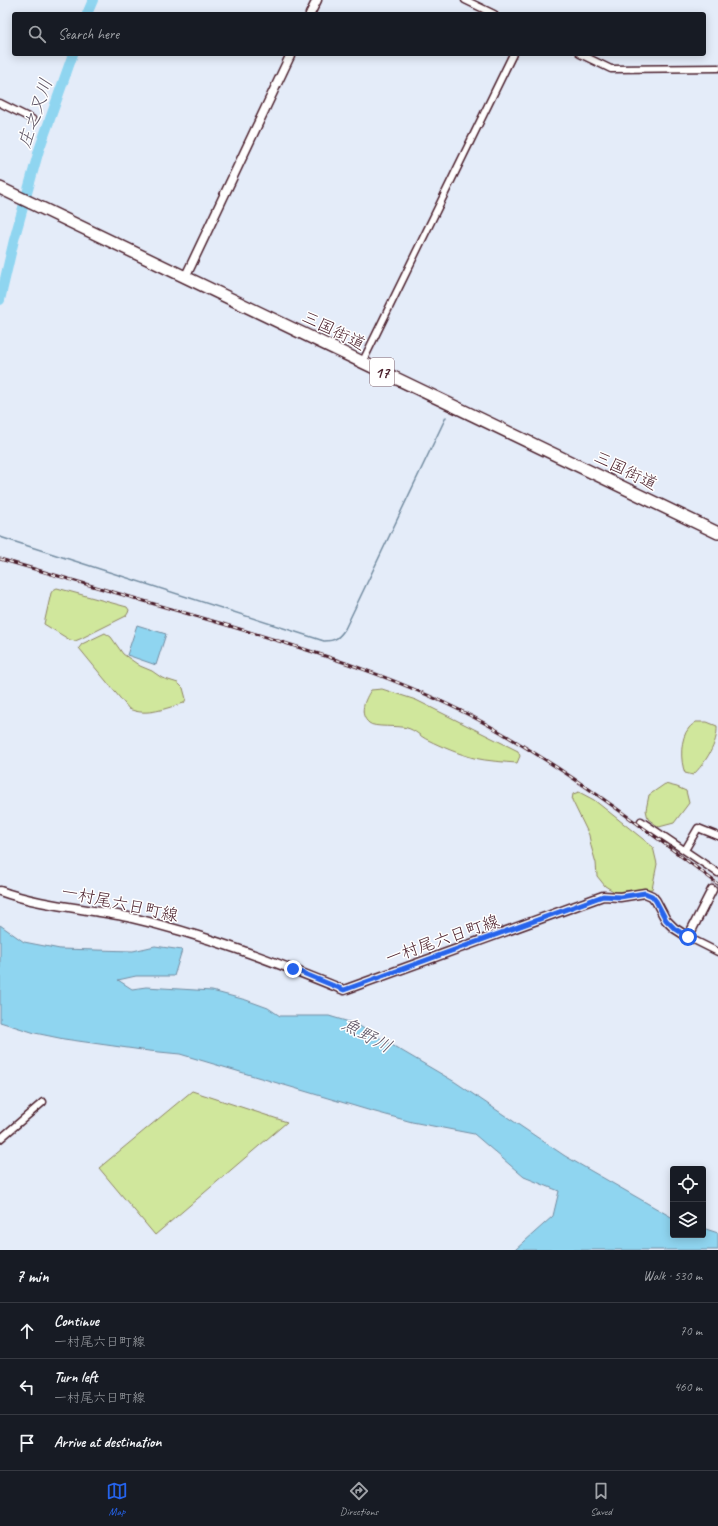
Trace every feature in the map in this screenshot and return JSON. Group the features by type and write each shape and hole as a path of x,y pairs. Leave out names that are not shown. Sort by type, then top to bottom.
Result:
{"highway":[{"name":"三国街道","path":"3,190 718,533"}],"main road":[{"path":"311,12 317,0"},
{"path":"185,278 290,56"},
{"path":"688,937 712,890"},
{"name":"一村尾六日町線","path":"0,891 10,895 61,906 127,917 206,938 254,954 344,990 603,896 620,897 645,893 652,896 666,920 674,928 688,937"}],"street":[{"path":"465,0 490,12"},
{"path":"362,363 511,56"},
{"path":"584,56 611,69 718,68"},
{"path":"0,103 32,120"},
{"path":"641,820 718,873"},
{"path":"685,850 698,828 718,836"},
{"path":"688,937 718,952"},
{"path":"0,1139 44,1102"}],"green space":[{"path":"57,588 127,607 129,610 126,616 80,639 75,641 70,640 44,624 51,593"},
{"path":"105,633 111,637 123,654 140,666 152,671 162,678 178,683 183,688 186,699 184,703 150,712 129,709 79,648 82,644"},
{"path":"382,689 416,700 518,751 520,756 517,763 474,758 425,739 413,730 407,728 372,725 364,715 363,711 365,702 371,690"},
{"path":"696,722 707,722 717,726 717,733 710,753 693,775 685,773 683,768 682,743 686,732"},
{"path":"665,784 686,791 689,803 674,823 659,827 648,819 646,810 649,795"},
{"path":"579,792 594,800 653,847 657,864 652,889 615,892 605,886 597,876 596,863 589,835 572,800 573,794"},
{"path":"192,1091 287,1122 155,1235 99,1168"}],"water":[{"path":"137,625 166,634 156,665 127,655"},
{"name":"魚野川","path":"0,925 24,942 60,949 133,951 155,946 182,950 174,976 136,976 118,980 132,989 146,987 212,991 246,1000 268,1008 280,1016 329,1016 356,1024 455,1082 565,1156 670,1216 670,1238 706,1238 706,1229 718,1233 718,1250 515,1250 553,1216 559,1191 524,1177 474,1134 412,1122 180,1054 64,1039 35,1033 0,1022"}],"waterway":[{"name":"庄之又川","path":"88,12 93,0"},
{"name":"庄之又川","path":"0,300 14,240 39,150 72,56"},
{"path":"0,537 324,641 334,640 339,637 345,629 446,417"}],"tunnel":[{"path":"712,890 718,879"}],"railway":[{"path":"0,559 291,645 358,667 424,694 488,725 548,761 634,821 718,884"}],"route":[{"path":"293,969 344,990 603,896 620,897 645,893 652,896 666,920 674,928 688,937"}]}
